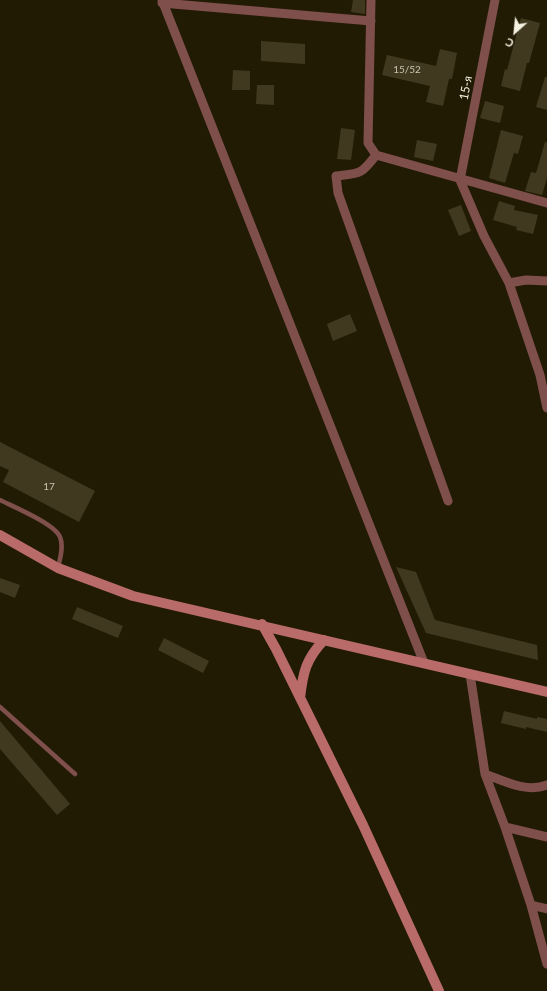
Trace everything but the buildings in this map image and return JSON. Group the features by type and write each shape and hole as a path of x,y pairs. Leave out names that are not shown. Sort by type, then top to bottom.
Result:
{"main road":[{"path":"0,535 58,568 133,596 262,624 547,692"},
{"path":"262,624 276,649 363,825 439,991"},
{"path":"300,698 302,680 310,656 324,640"}],"street":[{"path":"371,0 368,143 376,155 460,180 547,203"},
{"name":"15-я","path":"460,180 495,0"},
{"path":"371,21 162,2 424,663"},
{"path":"376,155 365,169 356,174 336,176 338,193 448,501"},
{"path":"460,180 484,236 509,283 544,375 547,408"},
{"path":"509,283 526,280 547,281"},
{"path":"470,674 485,774 532,905 547,964"},
{"path":"485,774 518,786 539,788 547,785"},
{"path":"505,827 547,837"},
{"path":"532,905 547,909"}],"lane":[{"path":"0,500 47,524 56,531 61,538 62,550 58,568"},
{"path":"0,707 75,774"}]}
